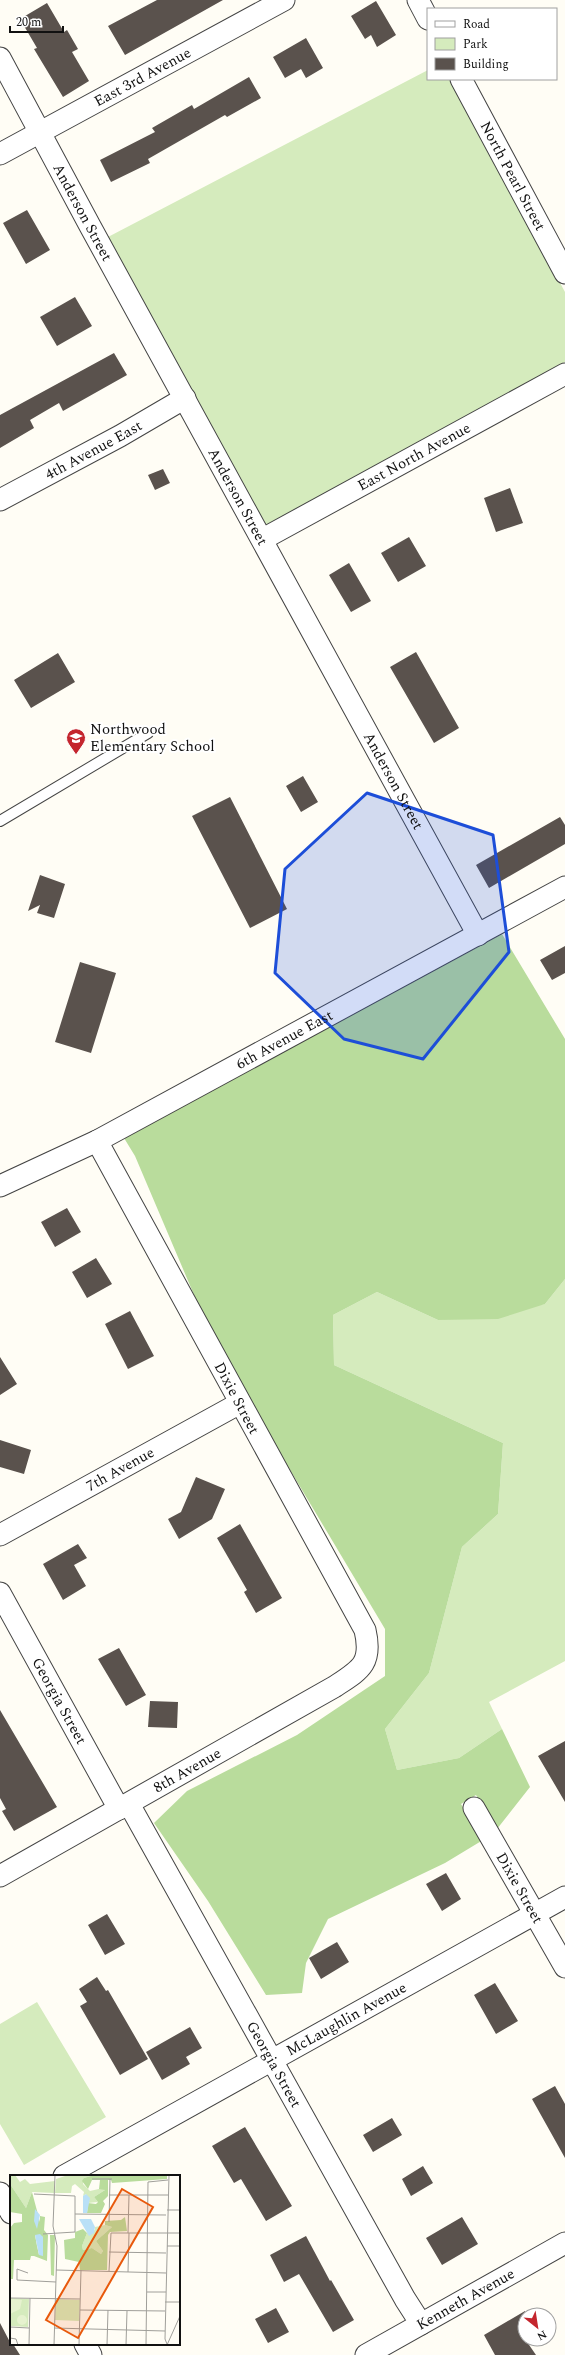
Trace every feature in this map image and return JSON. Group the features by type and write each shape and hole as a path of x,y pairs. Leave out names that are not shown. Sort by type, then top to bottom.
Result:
{"street":[{"name":"East 3rd Avenue","path":"0,154 284,0"},
{"path":"418,0 427,17"},
{"name":"Anderson Street","path":"0,58 478,935"},
{"name":"North Pearl Street","path":"461,80 565,273"},
{"name":"East North Avenue","path":"263,539 565,374"},
{"name":"4th Avenue East","path":"0,500 120,436 185,398"},
{"name":"6th Avenue East","path":"0,1186 97,1141 565,887"},
{"name":"Dixie Street","path":"97,1141 365,1630 369,1646 366,1656"},
{"name":"7th Avenue","path":"0,1535 240,1403"},
{"name":"Georgia Street","path":"0,1592 271,2060 405,2299 421,2324"},
{"name":"8th Avenue","path":"0,1876 334,1687 360,1670 366,1656"},
{"name":"Dixie Street","path":"474,1808 565,1967"},
{"name":"McLaughlin Avenue","path":"66,2175 565,1897"},
{"name":"Kenneth Avenue","path":"366,2355 565,2243"},
{"path":"85,2345 91,2355"}],"lane":[{"path":"0,820 148,733"}],"highlighted area":[{"path":"367,793 493,835 509,952 423,1059 344,1039 275,973 285,869"}],"green space":[{"path":"427,71 427,80 451,80 565,292 565,362 266,526 126,274 108,237"},
{"path":"502,934 565,1039 565,1279 545,1304 498,1319 438,1320 377,1292 333,1315 334,1365 503,1443 498,1514 462,1547 429,1673 385,1729 397,1770 459,1758 502,1729 530,1787 497,1829 476,1795 461,1804 483,1840 445,1863 328,1919 306,1963 302,1993 266,1995 208,1901 154,1823 187,1791 297,1735 385,1676 385,1629 243,1391 203,1316 135,1156 124,1138"},
{"path":"565,1279 565,1661 489,1702 502,1729 459,1758 397,1770 385,1729 429,1673 462,1547 498,1514 503,1443 334,1365 333,1315 377,1292 438,1320 545,1304"},
{"path":"37,2002 106,2117 24,2165 0,2124 0,2024"}],"building":[{"path":"157,0 223,0 125,55 108,26"},
{"path":"376,1 396,35 377,47 371,35 365,39 351,16"},
{"path":"47,3 64,32 67,30 78,49 72,52 89,81 63,97 34,49 37,48 20,19"},
{"path":"306,38 323,68 306,78 301,69 285,78 273,57"},
{"path":"249,77 261,98 227,117 225,115 148,159 150,163 111,182 100,160 155,132 152,128 192,105 194,109"},
{"path":"27,210 50,250 26,264 3,223"},
{"path":"75,297 92,326 57,346 40,317"},
{"path":"114,353 127,375 63,411 59,403 30,420 34,428 0,448 0,415"},
{"path":"163,469 170,483 155,490 148,475"},
{"path":"510,488 523,523 496,532 484,498"},
{"path":"409,537 426,566 398,582 381,553"},
{"path":"349,563 371,601 351,612 329,575"},
{"path":"416,652 459,728 434,743 390,667"},
{"path":"58,653 75,682 31,708 14,680"},
{"path":"303,776 318,802 301,812 286,786"},
{"path":"230,797 287,909 250,928 192,816"},
{"path":"560,817 565,825 565,844 489,888 476,865"},
{"path":"40,875 65,884 54,918 37,913 40,905 28,911"},
{"path":"565,946 565,973 552,980 540,960"},
{"path":"80,962 116,973 91,1053 55,1042"},
{"path":"67,1208 81,1232 55,1247 41,1222"},
{"path":"96,1258 112,1284 87,1298 72,1272"},
{"path":"130,1311 154,1356 128,1369 105,1324"},
{"path":"0,1357 17,1384 0,1395"},
{"path":"0,1440 31,1450 24,1474 0,1467"},
{"path":"196,1477 225,1489 212,1519 179,1539 168,1519 181,1512"},
{"path":"240,1524 282,1598 256,1613 244,1592 247,1590 217,1538"},
{"path":"78,1544 87,1558 74,1565 86,1586 63,1600 43,1564"},
{"path":"119,1648 146,1695 126,1706 98,1659"},
{"path":"150,1701 178,1702 177,1728 148,1727"},
{"path":"0,1710 57,1807 14,1831 2,1811 6,1809 0,1798"},
{"path":"565,1741 565,1802 538,1756"},
{"path":"446,1873 461,1899 442,1911 426,1884"},
{"path":"107,1914 125,1944 105,1955 88,1925"},
{"path":"337,1942 349,1962 321,1979 309,1958"},
{"path":"97,1977 106,1991 108,1990 148,2059 120,2075 80,2006 87,2002 79,1989"},
{"path":"495,1983 518,2021 496,2034 474,1995"},
{"path":"190,2027 202,2048 186,2057 190,2064 162,2080 146,2052"},
{"path":"555,2086 565,2104 565,2158 532,2099"},
{"path":"392,2118 402,2135 373,2152 363,2135"},
{"path":"245,2127 292,2206 266,2221 241,2179 234,2183 212,2146"},
{"path":"423,2166 433,2183 411,2196 402,2179"},
{"path":"462,2217 478,2244 442,2265 426,2238"},
{"path":"306,2236 330,2281 331,2280 354,2320 333,2332 299,2274 284,2282 270,2255"},
{"path":"276,2308 289,2332 268,2343 255,2319"},
{"path":"517,2316 517,2347 530,2347 536,2355 495,2355 484,2335"},
{"path":"0,2323 10,2342 10,2345 14,2345 20,2355 0,2355"}],"place":[{"name":"Northwood Elementary School","path":"76,755"}]}
